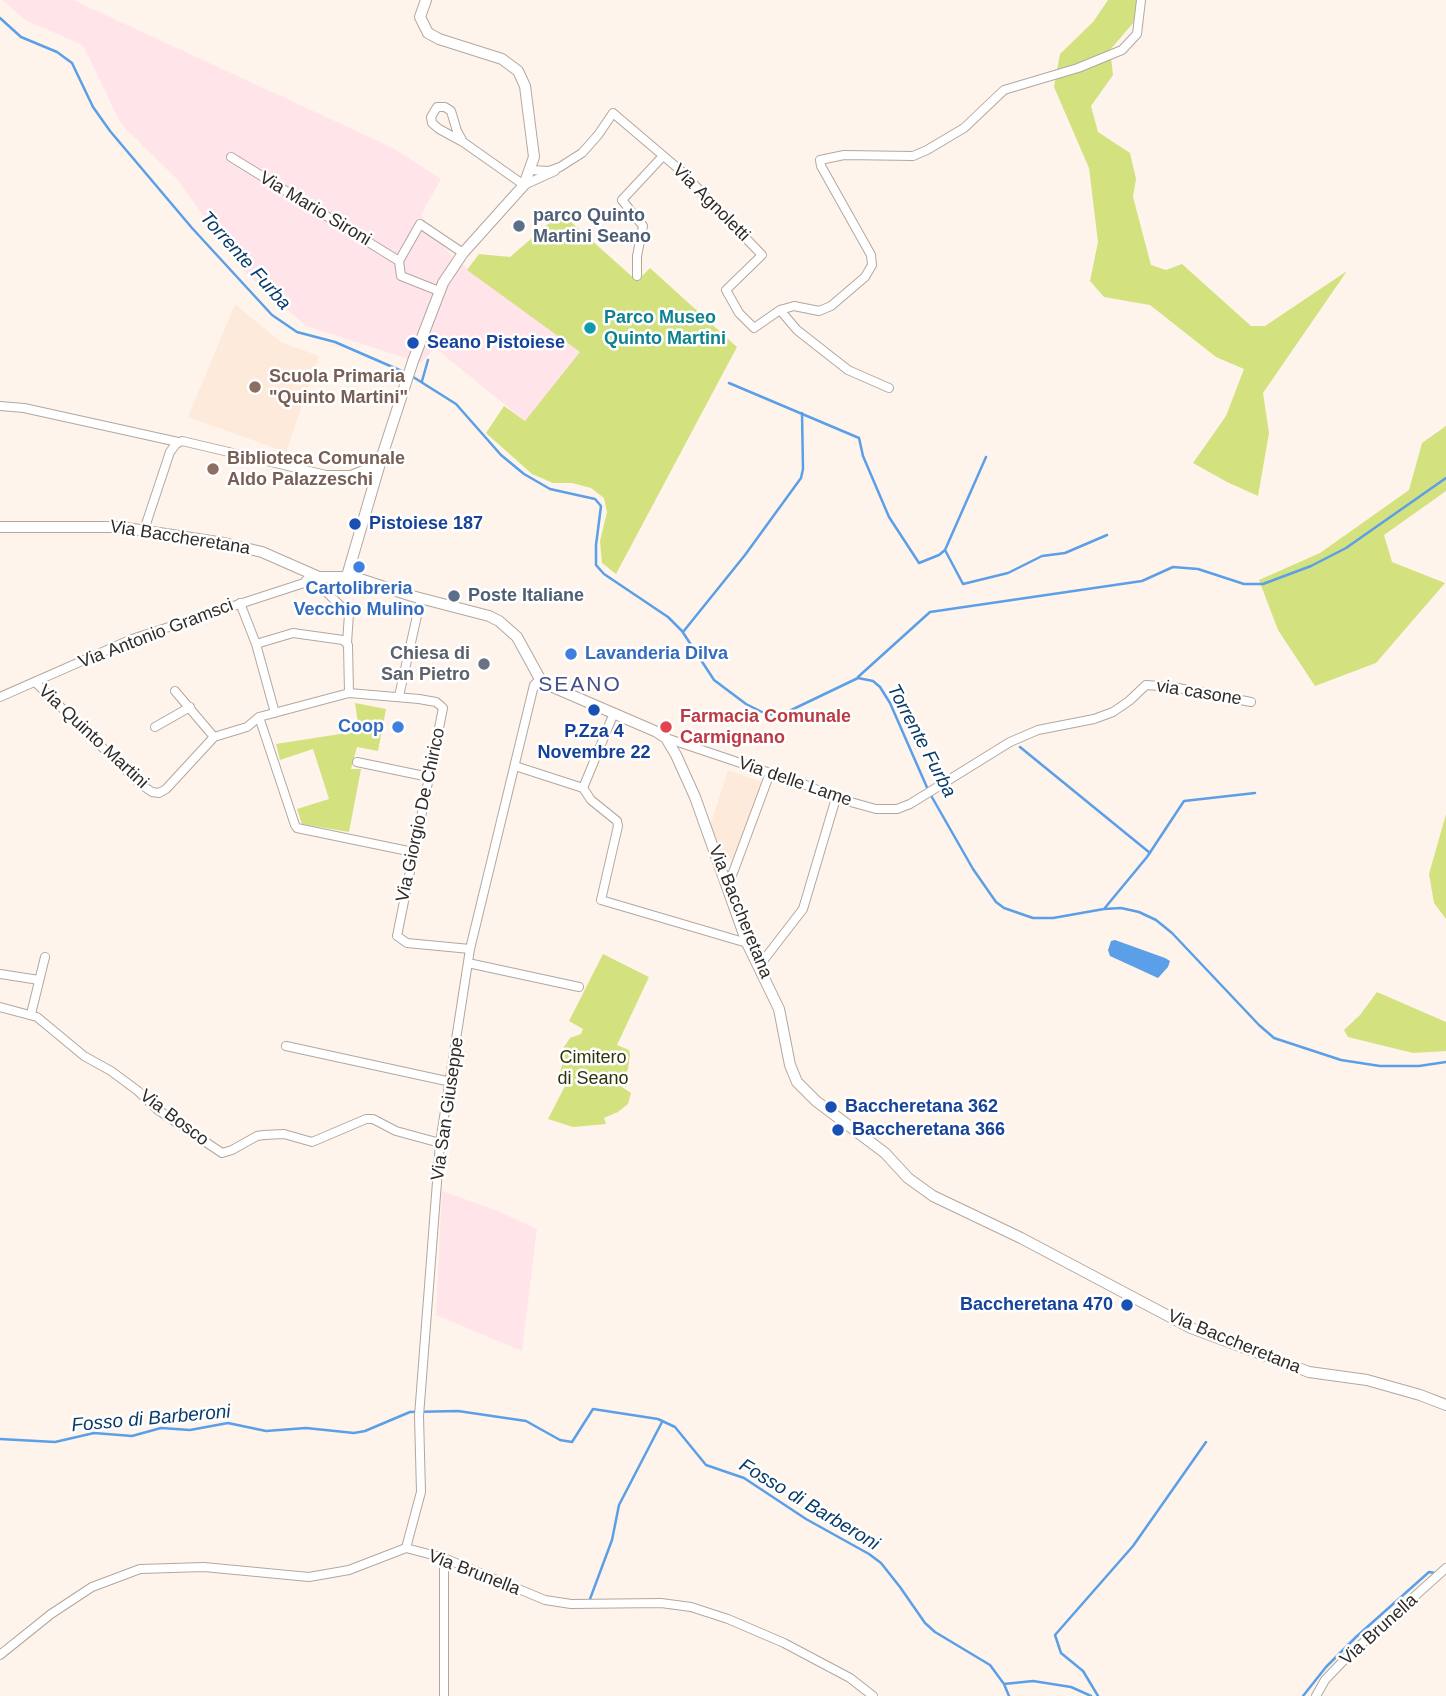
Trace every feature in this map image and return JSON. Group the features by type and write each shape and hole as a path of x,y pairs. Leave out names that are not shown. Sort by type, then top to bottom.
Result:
{"street":[{"path":"347,576 381,458 439,291 463,253 524,185 534,157 528,99 522,77 511,63 428,33 420,17 426,0"},
{"path":"888,388 848,370 797,330 779,310 794,306 819,311 831,306 865,277 872,265 871,255 820,160 844,155 913,156 927,150 964,128 1004,90 1078,68 1122,50 1138,34 1141,0"},
{"path":"463,142 451,111 438,107 431,117 432,123 524,185"},
{"name":"Via Agnoletti","path":"524,185 544,177 582,153 613,113 680,170 762,255 726,290 739,313 754,328 779,310"},
{"path":"637,276 643,226 622,200 663,156"},
{"name":"Via Mario Sironi","path":"231,157 399,261 401,276 439,291"},
{"path":"531,170 549,171 560,167"},
{"path":"399,261 420,224 463,253"},
{"path":"0,406 24,408 176,444 186,441 326,475 344,482 378,470"},
{"path":"144,530 176,444"},
{"path":"326,475 351,475 366,469 381,458"},
{"path":"352,481 372,489"},
{"name":"Via Baccheretana","path":"0,527 103,526 144,530 248,548 314,575 347,576 489,616 517,637 538,681"},
{"path":"314,575 317,583 349,614 345,642 349,693"},
{"name":"Via Antonio Gramsci","path":"0,697 132,639 304,583 314,575"},
{"path":"399,696 421,598"},
{"path":"240,603 256,645 275,713"},
{"path":"256,645 293,633 345,642"},
{"path":"538,681 666,738"},
{"name":"Via San Giuseppe","path":"406,1548 421,1492 419,1416 440,1143 470,949 538,681"},
{"name":"Via Quinto Martini","path":"35,682 139,783 152,792 159,793 166,789 214,737"},
{"name":"via casone","path":"936,786 1010,742 1029,734 1113,712 1146,685 1173,687 1251,702"},
{"path":"175,691 214,737"},
{"name":"Via Giorgio De Chirico","path":"214,737 247,727 259,718 349,693 399,696 436,702 443,708 397,936 407,943 470,949"},
{"path":"155,727 190,707"},
{"path":"583,788 614,713"},
{"path":"259,718 298,828 413,852"},
{"name":"Via Baccheretana","path":"666,738 695,797 747,943 783,1020 790,1065 797,1082 816,1101 885,1153 908,1178 933,1196 1021,1238 1191,1328 1309,1372 1367,1380 1446,1405"},
{"name":"Via delle Lame","path":"666,738 836,798 876,809 903,808 936,786"},
{"path":"357,762 429,777"},
{"path":"515,766 583,788 590,800 617,821 601,900 747,943"},
{"path":"728,886 770,773"},
{"path":"759,966 803,909 836,798"},
{"path":"31,1014 46,957"},
{"path":"468,963 579,987"},
{"path":"0,974 39,981"},
{"name":"Via Bosco","path":"0,1007 31,1014 83,1056 129,1084 158,1110 222,1153 257,1136 284,1134 312,1142 366,1119 373,1119 396,1131 440,1143"},
{"path":"286,1046 451,1083"},
{"name":"Via Brunella","path":"0,1655 51,1614 92,1587 140,1569 204,1567 309,1577 349,1570 406,1548 444,1558 545,1600 571,1604 661,1603 691,1607 784,1643 835,1669 873,1696"},
{"path":"444,1558 444,1696"},
{"name":"Via Brunella","path":"1316,1696 1325,1680 1345,1659 1446,1568"}],"shaded area":[{"path":"2,0 73,0 391,147 441,179 421,215 453,258 581,353 525,421 435,348 421,363 306,326 243,271 177,179 121,124 83,45 27,21"},
{"name":"Scuola Primaria \"Quinto Martini\"","path":"235,304 281,342 319,356 286,452 188,417"},
{"path":"728,770 762,782 734,860 721,858 710,826"},
{"path":"442,1191 537,1229 522,1351 436,1315"}],"green space":[{"path":"1108,0 1137,0 1134,22 1110,50 1113,75 1091,106 1098,132 1130,153 1136,179 1133,197 1151,265 1166,270 1182,264 1251,326 1265,326 1347,271 1263,393 1269,433 1258,496 1193,463 1226,416 1244,369 1216,357 1150,305 1104,297 1090,281 1098,242 1089,168 1054,87 1060,54 1093,22"},
{"name":"Parco Museo Quinto Martini","path":"561,213 637,281 650,268 737,347 616,574 602,563 600,541 607,512 604,498 591,488 572,483 553,483 532,474 486,433 504,406 525,421 580,352 467,270 479,254 510,257"},
{"path":"1446,426 1446,491 1384,535 1392,562 1445,583 1376,663 1315,686 1278,630 1259,580 1320,553 1409,490 1422,443"},
{"path":"355,703 386,709 378,751 357,747 351,769 361,769 349,832 302,824 297,809 329,799 313,749 280,760 276,744 359,731"},
{"path":"1446,814 1446,919 1434,903 1429,874"},
{"name":"Cimitero di Seano","path":"603,954 649,977 617,1045 629,1050 628,1069 619,1085 631,1093 628,1104 604,1118 606,1124 573,1127 548,1119 565,1086 558,1081 563,1061 562,1050 570,1038 581,1034 583,1029 569,1021"},
{"path":"1377,992 1446,1022 1446,1051 1413,1053 1348,1037 1344,1030 1360,1015"}],"water":[{"path":"1115,940 1165,958 1170,961 1168,967 1158,978 1110,956 1108,950 1111,941"}],"waterway":[{"name":"Torrente Furba","path":"0,18 21,37 57,52 72,63 93,107 110,131 192,228 272,315 297,332 335,342 404,372"},
{"path":"422,381 428,360"},
{"name":"Torrente Furba","path":"410,375 456,404 501,455 524,474 550,489 595,499 601,506 596,565 604,574 668,617 682,631 714,680 746,704 775,715 785,713 858,678 873,681 880,687 890,703 929,792 973,869 996,902 1004,908 1033,918 1053,918 1121,908 1139,912 1156,920 1172,933 1274,1038 1341,1060 1380,1066 1419,1066 1446,1062"},
{"path":"729,383 859,438 863,456 889,517 919,563 945,550 986,457"},
{"path":"683,632 745,555 801,478 802,413"},
{"path":"858,677 930,612 1142,581 1173,567 1198,569 1244,584 1263,584 1311,566 1346,548 1446,478"},
{"path":"945,550 963,584 1008,573 1042,556 1065,553 1107,535"},
{"path":"1020,747 1150,853"},
{"path":"1104,909 1147,857 1184,801 1255,793"},
{"name":"Fosso di Barberoni","path":"0,1439 55,1442 94,1433 132,1436 161,1428 190,1430 228,1423 266,1431 306,1428 354,1433 410,1412 458,1411 526,1421 560,1440 572,1442 593,1409 658,1419 675,1427 706,1465 744,1478 806,1519 881,1563 925,1623 935,1632 990,1665 1009,1696"},
{"path":"590,1599 612,1540 619,1505 662,1422"},
{"path":"1098,1696 1083,1671 1061,1653 1055,1635 1133,1546 1206,1442"},
{"path":"1303,1696 1326,1667 1356,1637 1429,1572 1435,1573"},
{"path":"1004,1684 1033,1681 1071,1687 1091,1696"}],"place":[{"name":"parco Quinto Martini Seano","path":"519,226"},
{"name":"Parco Museo Quinto Martini","path":"590,328"},
{"name":"Seano Pistoiese","path":"413,343"},
{"name":"Scuola Primaria \"Quinto Martini\"","path":"255,387"},
{"name":"Biblioteca Comunale Aldo Palazzeschi","path":"213,469"},
{"name":"Pistoiese 187","path":"355,524"},
{"name":"Cartolibreria Vecchio Mulino","path":"359,567"},
{"name":"Poste Italiane","path":"454,596"},
{"name":"Lavanderia Dilva","path":"571,654"},
{"name":"Chiesa di San Pietro","path":"484,664"},
{"name":"P.Zza 4 Novembre 22","path":"594,710"},
{"name":"Coop","path":"398,727"},
{"name":"Farmacia Comunale Carmignano","path":"666,727"},
{"name":"Baccheretana 362","path":"831,1107"},
{"name":"Baccheretana 366","path":"838,1130"},
{"name":"Baccheretana 470","path":"1127,1305"}],"district":[{"name":"SEANO","path":"580,685"}]}
